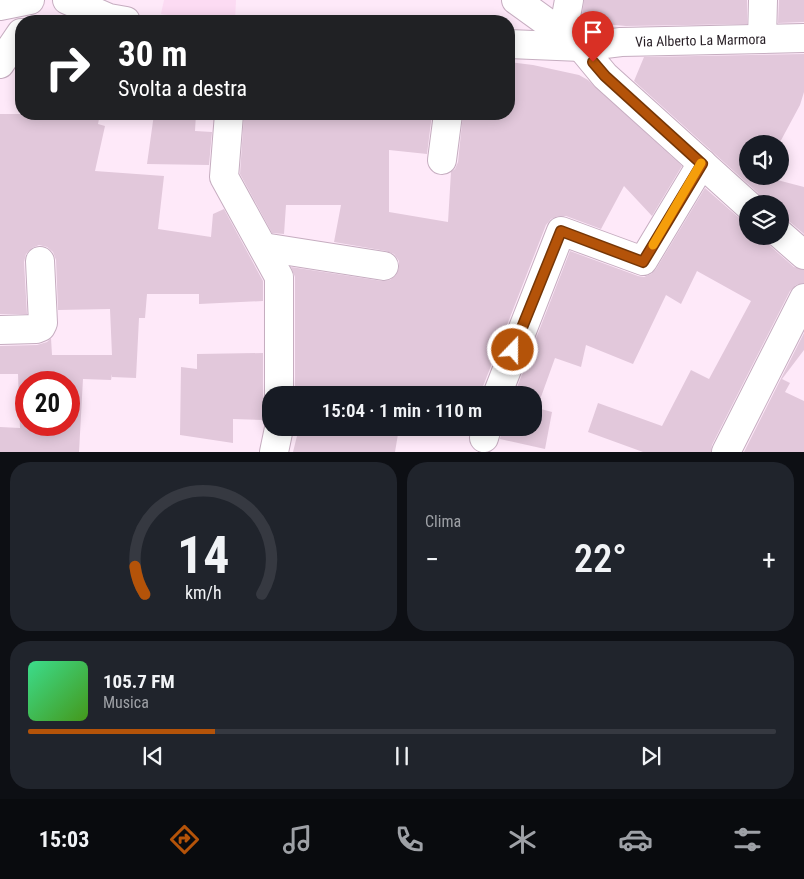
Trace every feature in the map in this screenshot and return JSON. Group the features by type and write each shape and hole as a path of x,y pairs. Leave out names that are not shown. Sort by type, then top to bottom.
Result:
{"street":[{"path":"0,6 30,0"},
{"path":"37,15 51,0"},
{"path":"67,0 121,13"},
{"path":"516,0 572,40 605,76 739,196"},
{"path":"515,19 516,0"},
{"path":"568,0 572,40"},
{"path":"762,39 763,0"},
{"name":"Via Alberto La Marmora","path":"515,44 572,40 622,42 804,38"},
{"path":"0,64 15,42"},
{"path":"605,76 622,42"},
{"path":"229,120 224,177 279,277 279,386"},
{"path":"442,160 447,120"},
{"path":"501,386 561,231 643,262 702,164"},
{"path":"789,242 804,255"},
{"path":"263,247 384,266"},
{"path":"0,330 36,329 41,327 43,323 40,261"},
{"path":"726,452 804,298"},
{"path":"274,452 277,436"}],"shaded area":[{"path":"164,0 236,0 235,15 161,14"}],"building":[{"path":"584,0 747,0 747,24 626,26 581,22"},
{"path":"779,0 804,0 804,22 778,23"},
{"path":"804,54 804,92 800,105 784,135 739,135 739,176 634,81 644,57"},
{"path":"515,63 579,75 588,80 682,166 652,216 624,186 601,229 566,216 558,216 551,219 546,225 483,386 295,386 295,277 291,267 382,281 390,280 396,275 399,261 394,254 386,251 334,242 341,205 286,205 284,234 272,233 240,174 244,120 431,120 427,154 389,150 389,212 448,222 451,172 455,169 458,162 462,120 515,120"},
{"path":"0,114 15,114 15,120 99,120 98,124 105,126 95,171 164,176 158,229 211,237 213,214 224,209 263,281 263,301 199,304 199,294 147,294 145,318 139,318 136,378 112,377 112,374 111,380 83,379 80,434 80,371 15,371 15,374 0,374 0,346 37,345 47,342 51,338 52,355 112,355 110,309 58,310 56,260 53,252 47,247 39,245 32,248 26,254 24,262 27,314 0,314"},
{"path":"153,120 196,120 195,131 212,132 209,165 147,164"},
{"path":"789,183 804,187 804,234 789,222 789,195 759,195 749,185 789,185"},
{"path":"705,188 739,217 739,245 770,245 794,267 804,270 804,283 796,285 790,291 712,445 711,452 643,452 588,432 598,403 662,426 691,370 709,379 751,301 697,271 681,304 666,295 633,364 586,345 581,367 555,358 542,394 542,386 518,386 570,251 638,276 644,277 656,269"},
{"path":"804,333 804,350 782,379 790,383 785,392 804,401 804,452 744,452"},
{"path":"263,353 262,420 233,419 233,443 180,435 181,367 197,369 197,354"},
{"path":"542,409 552,412 545,449 500,439 501,436 542,436"},
{"path":"0,427 15,428 15,436 80,436 79,452 0,452"},
{"path":"297,436 398,436 395,452 293,452"}],"slow traffic":[{"path":"653,245 701,163"}],"route":[{"path":"513,350 561,231 643,262 702,164 605,76 593,62"}]}
